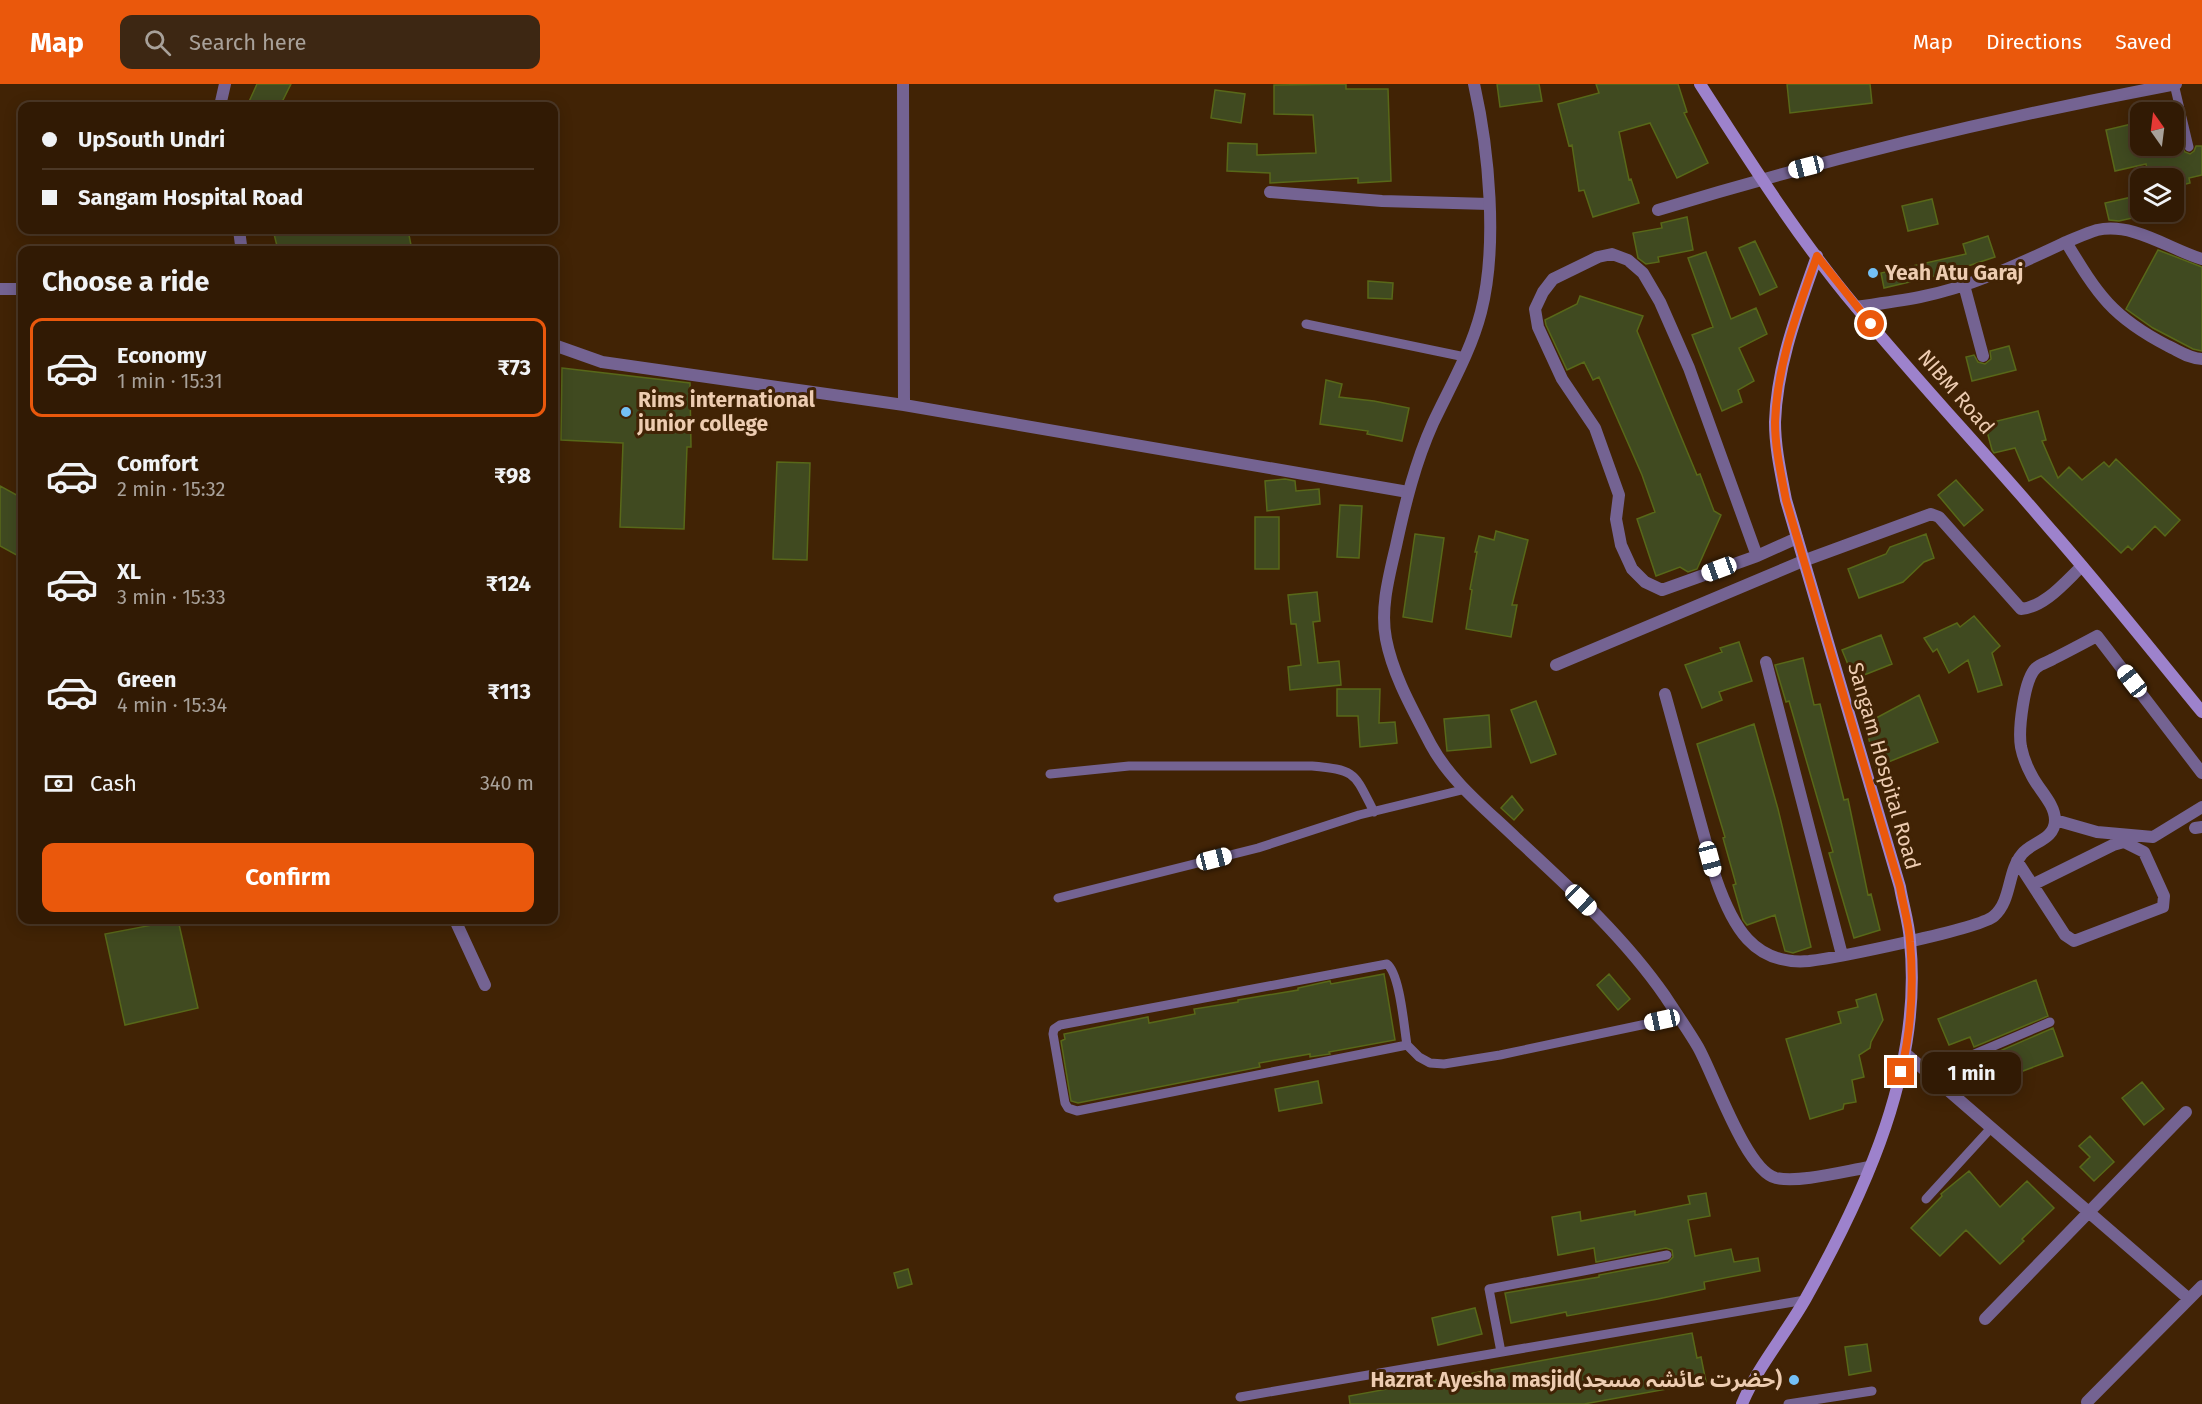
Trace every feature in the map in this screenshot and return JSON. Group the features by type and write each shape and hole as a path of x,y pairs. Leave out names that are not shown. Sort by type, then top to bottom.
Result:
{"main road":[{"name":"NIBM Road","path":"1700,84 1762,178 1856,307 2160,658 2197,697 2202,712"},
{"name":"Sangam Hospital Road","path":"1742,1404 1805,1300 1832,1249 1870,1167 1892,1108 1905,1053 1911,997 1910,940 1900,887 1803,561 1779,465 1775,423 1782,368 1817,256"}],"street":[{"path":"221,102 225,84"},
{"path":"903,84 904,405"},
{"path":"1474,84 1486,150 1489,204 1487,280 1478,323 1465,357 1422,448 1408,492 1386,597 1384,620 1386,640 1394,666 1433,749 1445,767 1597,915 1634,955 1698,1047 1740,1136 1762,1170 1773,1178 1792,1179 1870,1167"},
{"path":"1658,210 1762,178 1980,124 2175,84"},
{"path":"1270,192 1382,201 1489,204"},
{"path":"1856,307 1920,297 1964,285 2098,230 2116,229 2142,235 2202,259"},
{"path":"2066,242 2094,287 2123,319 2142,332 2184,354 2202,360"},
{"path":"1757,556 1689,368 1660,302 1643,273 1628,260 1612,254 1598,257 1553,279 1543,292 1535,309 1538,327 1562,379 1595,428 1618,495 1616,519 1621,545 1632,569 1645,582 1662,590 1757,556 1797,538"},
{"path":"1964,285 1983,356"},
{"path":"0,289 18,289"},
{"path":"558,346 602,362 904,405 1408,492"},
{"path":"1556,665 1803,561 1931,514 1939,517 2020,609 2028,608 2046,598 2082,566"},
{"path":"1665,694 1725,906 1739,931 1757,948 1775,959 1796,962 1842,955 1973,925 1994,917 2003,905 2017,861 2024,851 2052,832 2055,820 2050,805 2026,765 2021,746 2020,730 2027,684 2036,668 2097,636 2202,773"},
{"path":"1766,662 1842,955"},
{"path":"2055,820 2097,832 2153,837 2202,807"},
{"path":"2017,861 2065,935 2074,942 2163,907 2164,896 2144,852 2124,842 2113,845 2034,884"},
{"path":"457,924 485,985"},
{"path":"1905,1053 2189,1299"},
{"path":"1984,1319 2186,1112"},
{"path":"2087,1402 2202,1286"}],"lane":[{"path":"2175,84 2189,147"},
{"path":"1306,324 1465,357"},
{"path":"1050,774 1129,766 1340,768 1356,778 1374,812"},
{"path":"1058,898 1258,848 1374,812 1466,789"},
{"path":"1407,1045 1077,1111 1068,1108 1065,1103 1053,1034 1054,1029 1060,1025 1387,964 1391,967 1395,978 1407,1045 1419,1057 1430,1062 1460,1062 1679,1017"},
{"path":"1932,1076 1970,1056 2050,1022"},
{"path":"1926,1199 1991,1128"},
{"path":"1501,1352 1489,1289 1667,1256"},
{"path":"1239,1397 1805,1300"},
{"path":"1788,1404 1872,1391"}],"building":[{"path":"257,84 291,84 282,102 249,102"},
{"path":"1346,84 1346,89 1388,89 1391,181 1358,183 1358,178 1270,183 1270,173 1227,171 1228,143 1257,144 1257,155 1316,153 1313,115 1274,114 1274,85"},
{"path":"1497,84 1539,84 1542,101 1500,107"},
{"path":"1596,84 1678,84 1687,112 1684,113 1708,163 1677,178 1650,123 1619,132 1629,180 1631,179 1639,203 1593,217 1584,190 1579,191 1572,145 1569,146 1558,104 1599,93"},
{"path":"1787,84 1870,84 1872,103 1790,113"},
{"path":"1215,90 1245,94 1241,123 1211,118"},
{"path":"2130,124 2130,156 2184,156 2184,150 2190,154 2196,146 2202,146 2202,175 2189,178 2190,183 2184,184 2184,168 2147,168 2146,164 2115,171 2106,130"},
{"path":"2130,197 2130,219 2109,220 2105,203"},
{"path":"1932,199 1938,224 1908,231 1902,206"},
{"path":"1687,217 1693,250 1658,257 1659,262 1646,264 1638,258 1633,233 1662,228 1661,223"},
{"path":"274,234 409,234 411,246 277,246"},
{"path":"1988,236 1995,257 1947,273 1884,288 1881,273 1966,254 1963,244"},
{"path":"1755,241 1777,287 1760,295 1739,248"},
{"path":"2158,250 2202,267 2202,351 2193,349 2153,328 2126,309"},
{"path":"1706,252 1731,319 1756,308 1767,334 1739,348 1754,381 1738,390 1742,402 1722,411 1692,335 1713,327 1688,258"},
{"path":"1368,281 1393,283 1392,299 1368,298"},
{"path":"1580,296 1643,316 1637,331 1697,475 1700,474 1714,511 1721,515 1697,569 1688,572 1680,567 1656,576 1637,519 1655,512 1642,475 1599,377 1593,380 1584,362 1567,370 1546,325 1545,320 1577,304"},
{"path":"2009,346 2016,370 1972,381 1966,357 1974,355 1978,362 1985,364 1991,359 1990,351"},
{"name":"Rims international junior college","path":"562,368 690,383 691,447 687,447 684,529 620,527 623,443 561,440"},
{"path":"1326,380 1342,384 1339,397 1409,408 1402,441 1367,434 1368,431 1320,424"},
{"path":"2038,411 2046,440 2042,441 2058,478 2069,467 2082,480 2104,462 2109,467 2116,459 2180,520 2165,536 2155,526 2132,550 2128,546 2121,553 2041,476 2029,481 2015,448 1994,453 1992,450 1985,424"},
{"path":"777,462 810,463 807,560 773,559"},
{"path":"1285,479 1295,481 1296,491 1319,489 1320,504 1267,511 1265,481"},
{"path":"1956,480 1983,510 1964,526 1938,495"},
{"path":"0,486 18,496 18,556 0,546"},
{"path":"1340,505 1362,506 1359,558 1337,557"},
{"path":"1255,517 1279,517 1279,569 1255,569"},
{"path":"1496,531 1528,540 1512,605 1517,605 1511,637 1466,629 1479,536 1494,540"},
{"path":"1415,534 1444,538 1432,622 1403,617"},
{"path":"1926,534 1934,558 1924,562 1903,582 1859,598 1848,569 1886,554 1890,547"},
{"path":"1317,592 1320,621 1313,622 1318,663 1339,661 1341,685 1290,690 1288,667 1301,665 1296,624 1291,624 1288,595"},
{"path":"1974,616 2000,646 1992,653 2002,685 1978,692 1968,660 1949,673 1937,649 1933,652 1924,638 1957,623 1960,627"},
{"path":"1881,635 1892,664 1854,679 1842,650"},
{"path":"1739,642 1752,681 1719,692 1722,700 1702,708 1685,665 1722,652 1720,648"},
{"path":"1803,658 1814,705 1820,704 1844,800 1848,799 1868,895 1871,894 1880,930 1854,938 1829,853 1833,852 1789,701 1786,702 1775,665"},
{"path":"1337,689 1380,689 1379,723 1395,722 1397,743 1360,747 1358,716 1337,716"},
{"path":"1919,695 1938,742 1876,767 1865,724"},
{"path":"1536,701 1556,754 1531,763 1511,710"},
{"path":"1489,715 1491,747 1447,751 1444,719"},
{"path":"1754,724 1778,809 1811,947 1793,953 1785,951 1775,915 1747,925 1743,920 1733,885 1736,884 1723,838 1725,837 1697,744"},
{"path":"1512,796 1523,810 1514,820 1501,808"},
{"path":"157,924 179,924 198,1008 125,1025 105,934"},
{"path":"1384,974 1395,1040 1329,1052 1330,1054 1310,1057 1310,1054 1259,1063 1260,1067 1078,1103 1071,1101 1061,1041 1065,1039 1064,1034 1148,1017 1149,1023 1195,1014 1194,1009 1298,990 1298,988 1330,981 1331,984"},
{"path":"1609,974 1630,999 1618,1010 1597,985"},
{"path":"2036,980 2048,1016 1974,1047 1970,1037 1949,1045 1938,1019"},
{"path":"1876,994 1883,1020 1870,1048 1859,1055 1864,1077 1852,1080 1856,1102 1844,1104 1843,1109 1810,1119 1786,1039 1841,1023 1838,1012 1858,1007 1856,1000"},
{"path":"2053,1028 2063,1056 1988,1084 1979,1060"},
{"path":"1318,1081 1322,1103 1279,1111 1275,1089"},
{"path":"2142,1082 2164,1109 2144,1125 2122,1098"},
{"path":"2090,1136 2114,1162 2094,1181 2080,1167 2090,1157 2079,1146"},
{"path":"1969,1171 2000,1207 2027,1181 2054,1208 2000,1264 1966,1230 1940,1256 1911,1228 1942,1196 1941,1194"},
{"path":"1706,1193 1710,1216 1688,1220 1695,1256 1731,1249 1734,1262 1758,1258 1760,1271 1704,1282 1705,1289 1658,1299 1567,1316 1566,1312 1511,1323 1505,1293 1599,1277 1599,1275 1668,1262 1673,1257 1672,1250 1666,1248 1596,1262 1594,1248 1558,1255 1552,1217 1580,1212 1581,1221 1635,1211 1635,1215 1690,1204 1688,1196"},
{"path":"908,1269 912,1284 898,1288 894,1273"},
{"path":"1475,1308 1482,1334 1438,1345 1432,1318"},
{"path":"1692,1333 1697,1358 1701,1357 1706,1382 1584,1404 1350,1404 1349,1396"},
{"path":"1867,1344 1871,1371 1849,1375 1845,1347"}],"place":[{"name":"Yeah Atu Garaj","path":"1873,273"},
{"name":"Rims international junior college","path":"626,412"},
{"name":"Hazrat Ayesha masjid(حضرت عائشہ مسجد)","path":"1794,1380"}],"route":[{"path":"1871,324 1817,256 1782,368 1775,423 1779,465 1786,500 1900,887 1910,940 1911,997 1901,1072"}]}
